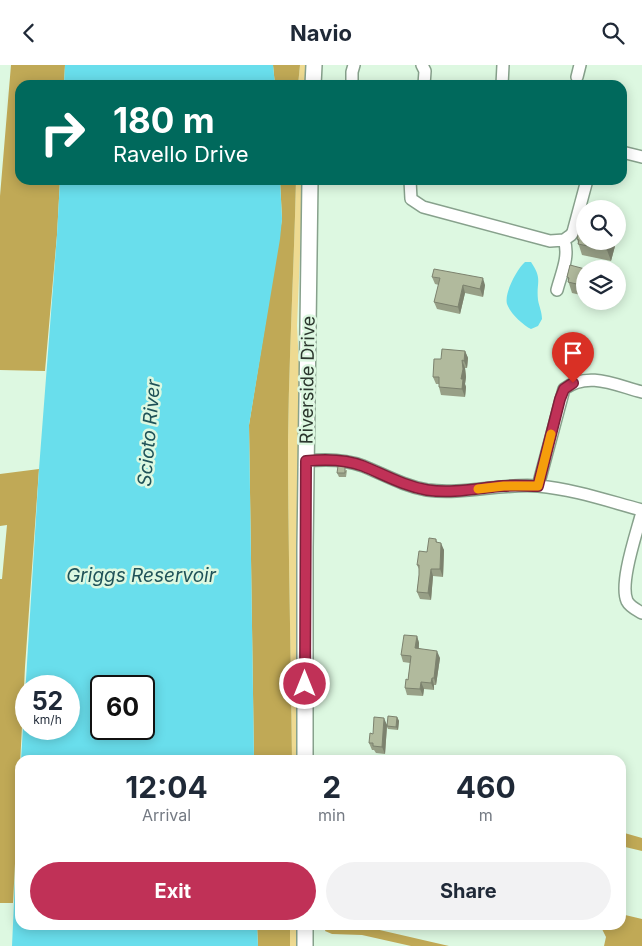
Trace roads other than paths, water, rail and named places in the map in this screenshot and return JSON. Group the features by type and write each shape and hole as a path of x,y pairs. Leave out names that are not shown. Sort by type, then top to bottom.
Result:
{"main road":[{"path":"313,80 314,65"},
{"name":"Riverside Drive","path":"305,755 306,461 310,185"},
{"path":"305,930 305,946"}],"street":[{"path":"352,80 354,65"},
{"path":"422,65 424,80"},
{"path":"502,80 503,65"},
{"path":"577,77 580,65"},
{"path":"627,153 642,157"},
{"path":"410,185 411,199 423,207 550,241 564,240 571,235 585,185"},
{"path":"557,290 567,247 564,240"},
{"path":"538,486 564,389 578,381 595,380 642,392"},
{"path":"306,461 323,460 351,463 363,466 401,483 441,491 468,491 504,486 538,486 567,491 642,511 626,575 625,588 627,600 635,609 642,613"}],"water":[{"path":"65,65 273,65 274,80 64,80"},
{"name":"Griggs Reservoir","path":"60,185 280,185 282,219 280,239 249,425 254,755 21,755 22,740 80,740 80,675 26,675"},
{"path":"525,262 531,262 537,273 538,300 542,316 538,326 531,329 517,318 507,304 507,294 512,281"},
{"path":"15,880 15,930 257,930 258,946 12,946"}],"water label":[{"name":"Scioto River","path":"149,433"}]}
